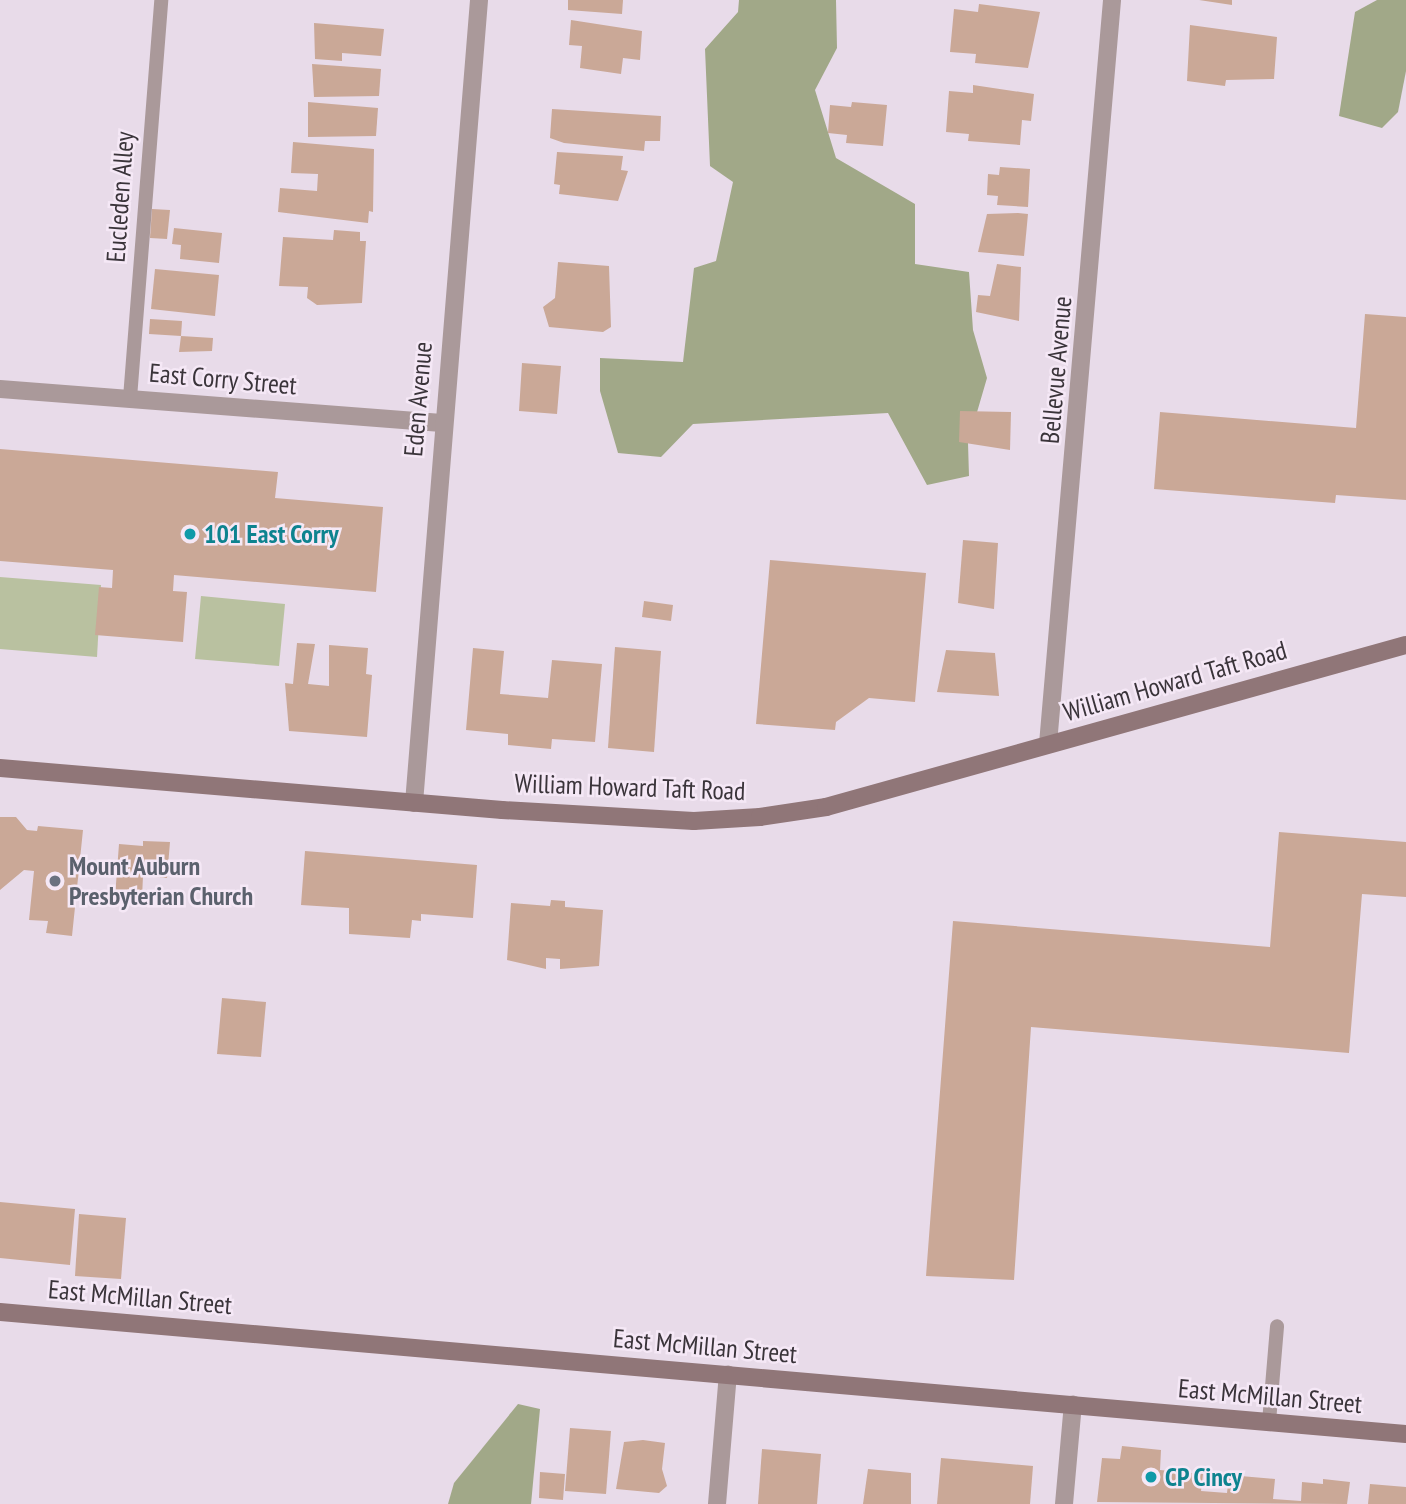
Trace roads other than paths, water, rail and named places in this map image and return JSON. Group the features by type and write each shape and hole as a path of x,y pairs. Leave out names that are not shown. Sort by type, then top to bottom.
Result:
{"main road":[{"name":"William Howard Taft Road","path":"0,768 414,803 694,821 761,817 827,807 1406,645"},
{"name":"East McMillan Street","path":"0,1312 1406,1434"}],"street":[{"name":"Eden Avenue","path":"414,803 442,423 479,0"},
{"name":"Bellevue Avenue","path":"1048,744 1112,0"},
{"name":"East Corry Street","path":"0,389 442,423"},
{"path":"718,1504 729,1374"},
{"path":"1064,1504 1073,1404"}],"lane":[{"name":"Eucleden Alley","path":"130,398 161,0"},
{"path":"1269,1422 1277,1326"}],"place":[{"name":"101 East Corry","path":"190,534"},
{"name":"Mount Auburn Presbyterian Church","path":"55,881"},
{"name":"CP Cincy","path":"1151,1477"}]}
